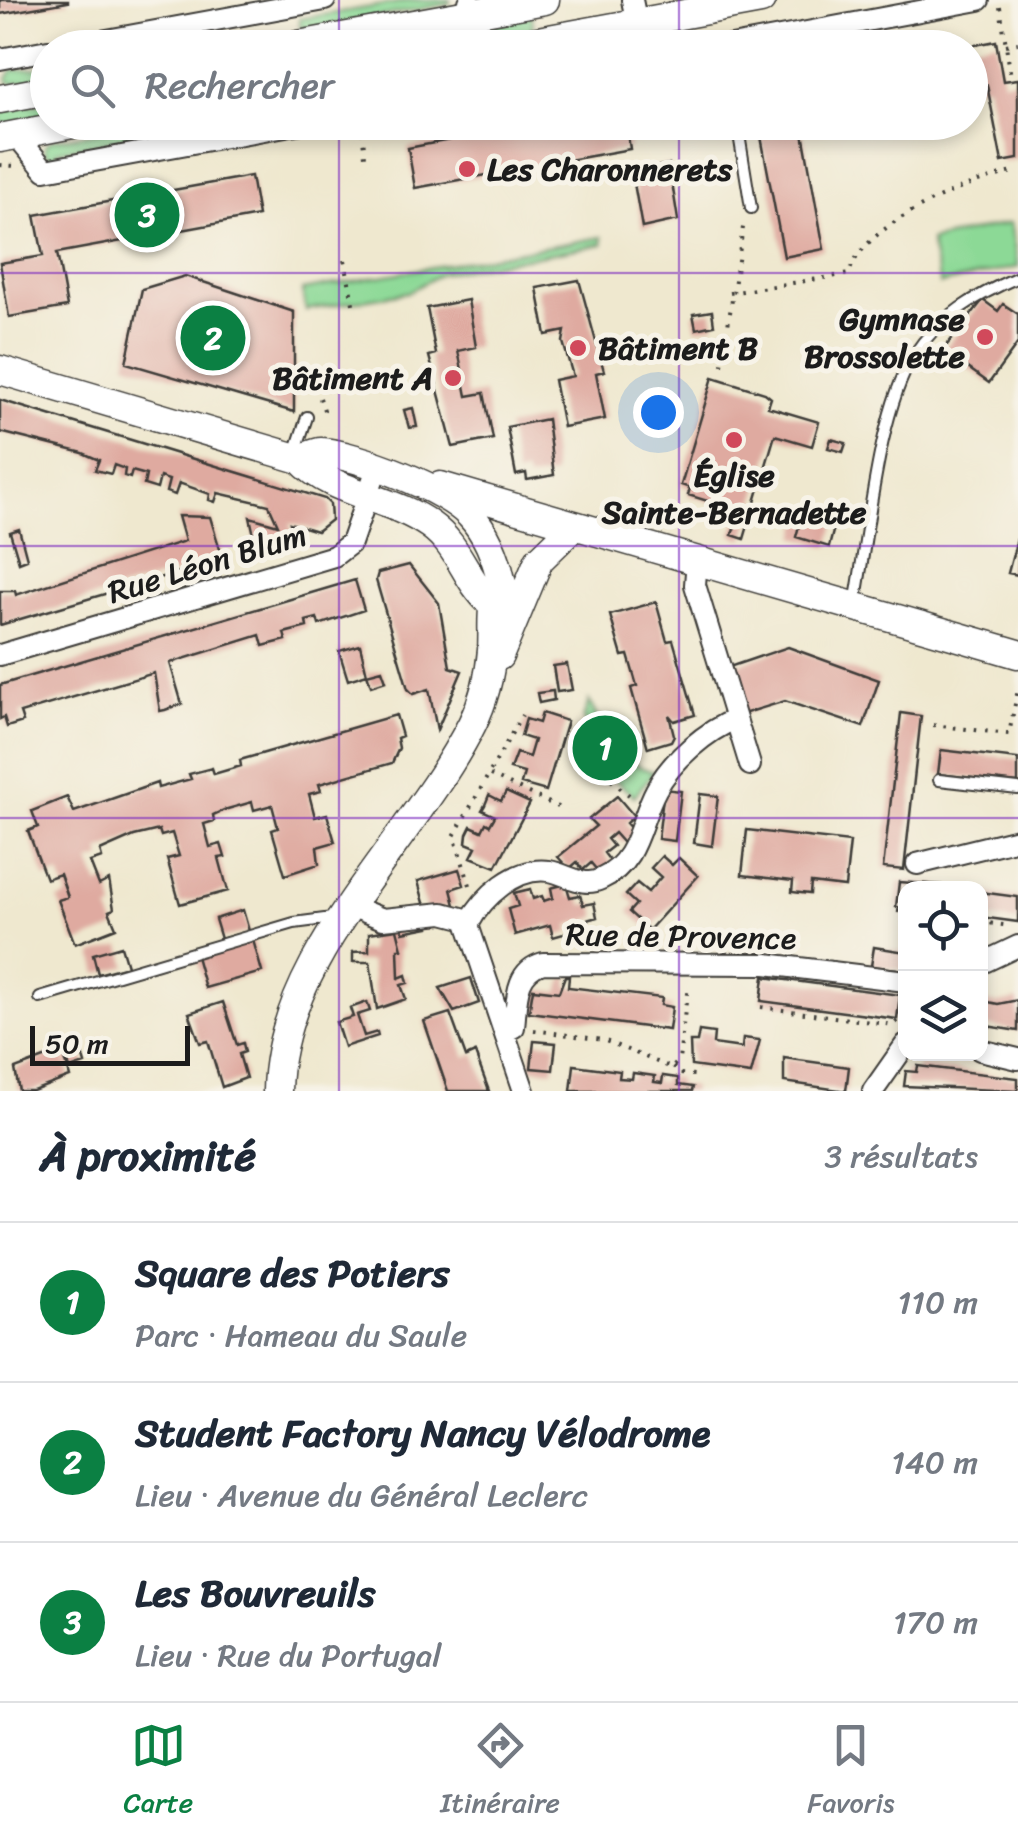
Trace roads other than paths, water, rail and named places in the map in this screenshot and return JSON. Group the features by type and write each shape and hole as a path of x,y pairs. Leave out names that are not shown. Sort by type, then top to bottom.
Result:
{"main road":[{"path":"365,30 470,7 545,0"},
{"path":"599,30 760,0"},
{"path":"0,98 30,93"},
{"path":"0,370 296,458 320,452 373,481 428,523 457,550 474,588 491,603"},
{"path":"373,481 414,480 471,492 574,526 1018,654"},
{"path":"414,480 456,503 483,534 502,584 491,603 488,681"},
{"path":"457,550 483,534 540,515"},
{"path":"277,1091 281,1042 292,1006 349,912 445,772 472,725 539,560 574,526"}],"street":[{"path":"136,30 217,10 326,0"},
{"path":"817,30 979,0"},
{"path":"0,59 30,53"},
{"path":"8,136 44,170 208,140"},
{"name":"Rue Léon Blum","path":"0,655 334,556 351,543 373,481"},
{"path":"697,559 695,585 750,764"},
{"path":"349,912 383,919 456,914 469,923 480,902 498,888 534,872 597,882 632,850 658,785 668,773 716,726 736,718"},
{"path":"917,864 1018,840"},
{"name":"Rue de Provence","path":"469,923 509,1030 524,1091"},
{"path":"988,960 1018,946"},
{"path":"988,961 1018,968"},
{"name":"Rue de Provence","path":"509,1030 519,984 533,966 766,964 898,989"},
{"path":"988,1052 1018,1059"},
{"path":"874,1091 898,1056"}],"lane":[{"path":"740,140 751,208"},
{"path":"855,605 891,412 907,367 948,317 980,294 1018,277"},
{"path":"296,458 307,417"},
{"path":"939,780 1018,790"},
{"path":"40,998 294,923 349,912"}],"place":[{"name":"Les Charonnerets","path":"467,169"},
{"name":"Les Bouvreuils","path":"147,215"},
{"name":"Gymnase Brossolette","path":"985,337"},
{"name":"Student Factory Nancy Vélodrome","path":"213,338"},
{"name":"Bâtiment B","path":"578,348"},
{"name":"Bâtiment A","path":"453,378"},
{"name":"Église Sainte-Bernadette","path":"734,440"},
{"name":"Square des Potiers","path":"605,748"}]}
